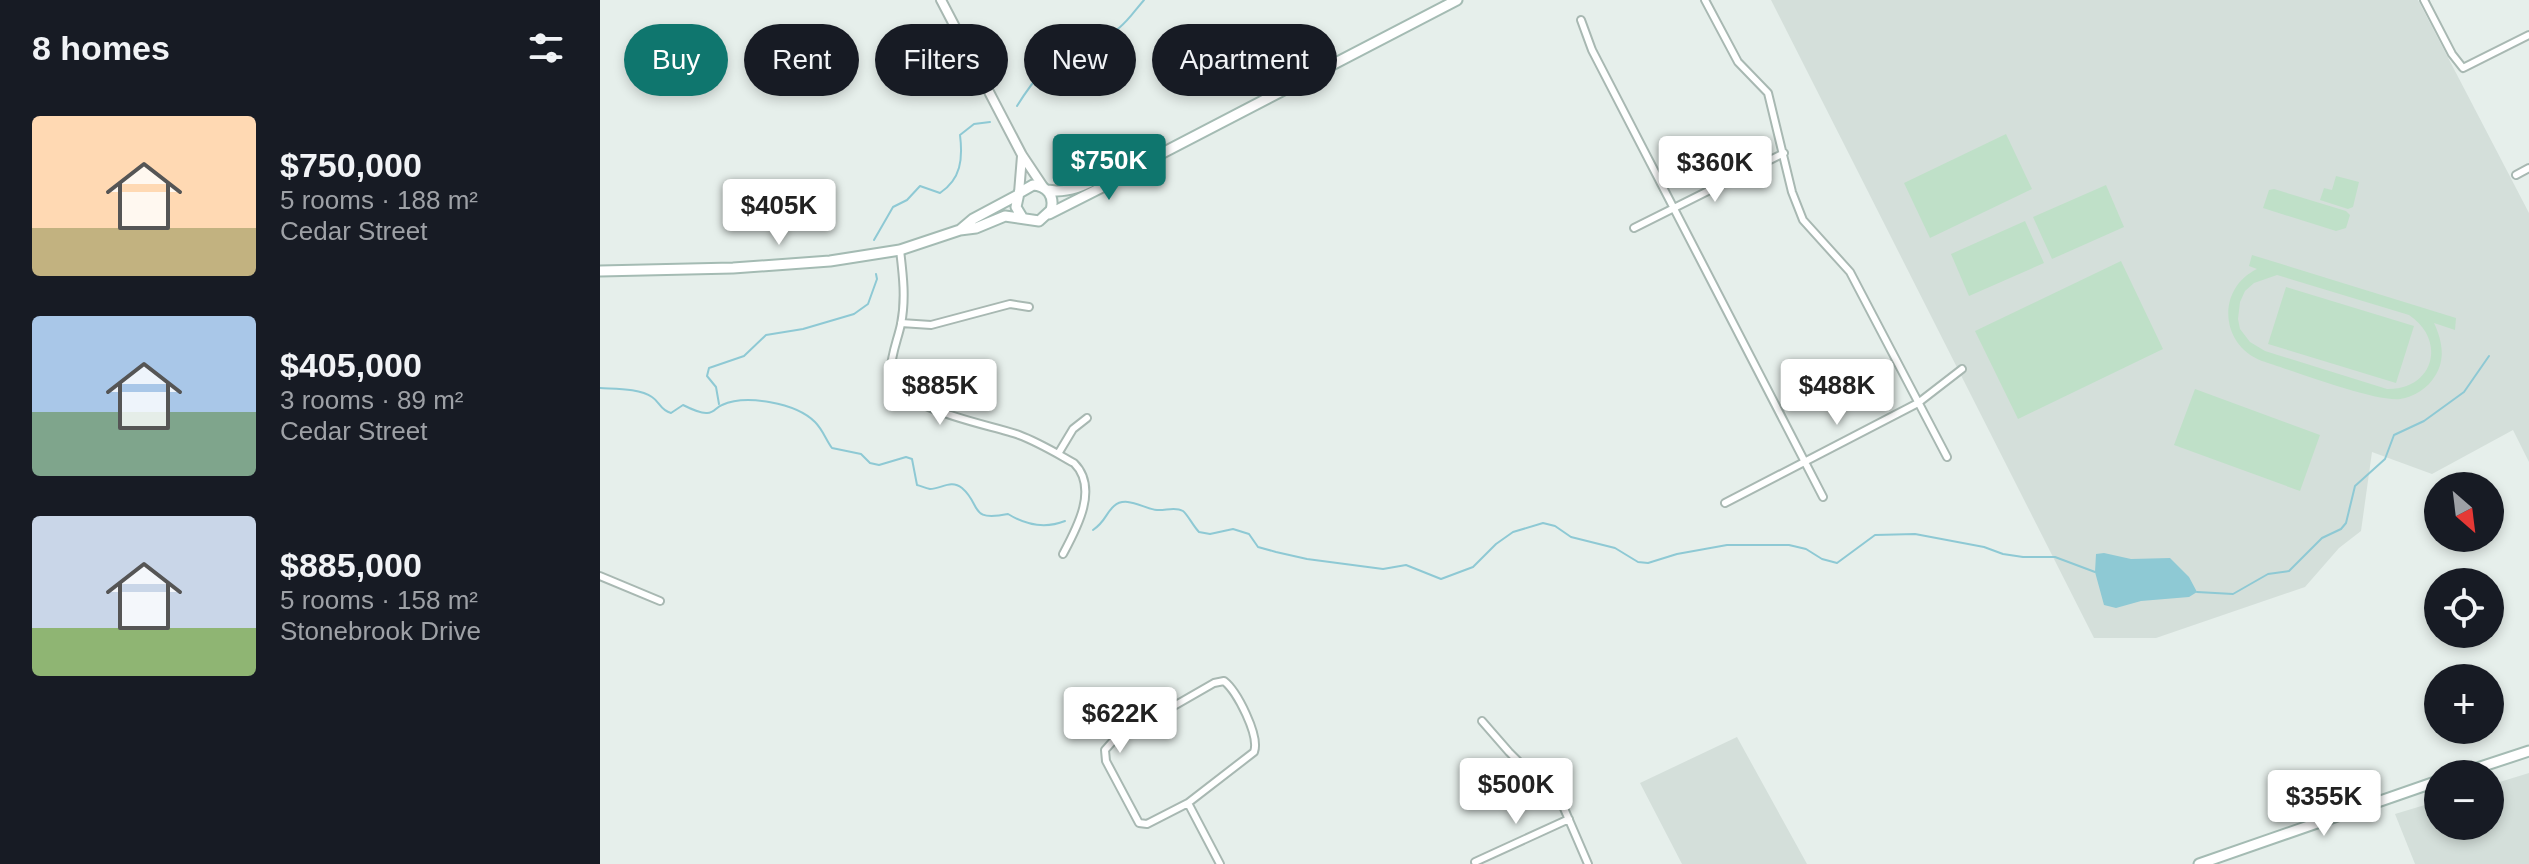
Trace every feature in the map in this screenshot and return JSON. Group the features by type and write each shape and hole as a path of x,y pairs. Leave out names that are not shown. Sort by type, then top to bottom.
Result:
{"main road":[{"path":"600,271 733,268 830,261 900,250 960,230 976,228 1005,216 1022,217 1033,222 1457,0"},
{"path":"960,230 1028,186 1058,192 1074,189 1137,160 1149,160"},
{"path":"1046,189 1052,199 1049,215"},
{"path":"1019,194 1016,207 1022,217"},
{"path":"2502,760 2529,751"},
{"path":"2199,864 2424,786"}],"street":[{"path":"941,0 1022,155 1046,189"},
{"path":"1705,0 1738,62 1757,78 1768,93 1792,192 1803,220 1850,272 1947,457"},
{"path":"2427,1 2452,54 2463,68 2529,35"},
{"path":"1581,20 1592,50 1823,497"},
{"path":"1634,228 1784,153"},
{"path":"1019,194 1022,155"},
{"path":"2516,175 2529,168"},
{"path":"900,250 904,285 901,323 891,371 897,386 902,392 939,411 996,427 1058,454 1080,469 1086,483 1075,531 1063,554"},
{"path":"901,323 931,325 1010,304 1029,307"},
{"path":"1725,503 1918,403 1962,369"},
{"path":"1058,454 1073,429 1087,418"},
{"path":"600,576 660,601"},
{"path":"1224,681 1255,735 1257,747 1250,758 1188,803 1147,824 1139,823 1106,761 1105,750 1113,741 1214,683 1224,681"},
{"path":"1482,721 1515,759 1556,796 1588,864"},
{"path":"1188,803 1220,864"},
{"path":"1475,862 1569,819"}],"shaded area":[{"path":"1771,0 2418,0 2529,213 2529,462 2513,430 2436,472 2427,472 2372,452 2361,531 2339,548 2305,587 2156,638 2094,638"},
{"path":"1737,737 1807,864 1682,864 1640,783"},
{"path":"2529,773 2529,864 2415,864 2395,814 2424,805 2424,840 2504,840 2504,781"}],"green space":[{"path":"2006,134 2032,189 1930,238 1904,183"},
{"path":"2336,176 2359,182 2353,207 2348,209 2320,200 2324,188 2332,190"},
{"path":"2106,185 2124,227 2052,259 2033,217"},
{"path":"2269,190 2346,211 2350,215 2346,228 2336,231 2263,208"},
{"path":"2025,221 2044,263 1969,296 1951,254"},
{"path":"2252,255 2456,318 2455,330 2434,323 2442,350 2441,363 2435,376 2415,394 2388,399 2262,361 2248,353 2238,343 2228,316 2229,303 2235,290 2244,278 2257,269 2249,266","holes":["2277,275 2409,315 2421,325 2428,337 2430,362 2425,373 2416,381 2387,389 2265,351 2250,342 2240,329 2238,319 2245,291 2254,283"]},
{"path":"2121,261 2163,349 2018,419 1975,331"},
{"path":"2286,287 2414,326 2396,383 2268,344"},
{"path":"2195,389 2320,435 2300,491 2174,445"}],"water":[{"path":"2096,554 2131,559 2170,558 2189,577 2197,592 2189,597 2141,601 2116,608 2104,605 2095,572"}],"waterway":[{"path":"1017,106 1034,81 1056,58 1073,47 1114,32 1144,0"},
{"path":"874,240 893,207 907,200 920,186 940,193 947,187 959,168 960,135 974,124 990,122"},
{"path":"719,404 716,387 707,376 709,368 744,356 766,335 803,329 854,314 868,304 876,274"},
{"path":"2197,592 2233,594 2268,574 2289,571 2322,538 2341,529 2346,523 2355,486 2385,459 2394,435 2424,421 2464,392 2489,356"},
{"path":"600,388 647,394 671,413 683,405 709,413 722,405 744,400 784,405 815,422 832,448 861,454 870,463 879,465 906,457 912,459 917,485 930,489 958,485 981,514 1008,514 1036,525 1065,521"},
{"path":"1093,530 1114,506 1129,502 1157,510 1180,510 1199,532 1210,534 1233,529 1249,534 1258,547 1276,552 1383,569 1406,565 1441,579 1473,567 1513,532 1543,523 1555,526 1571,537 1615,548 1638,562 1648,563 1727,545 1789,545 1837,563 1875,535 1915,534 1984,547 2003,554 2055,557 2095,572"}]}
